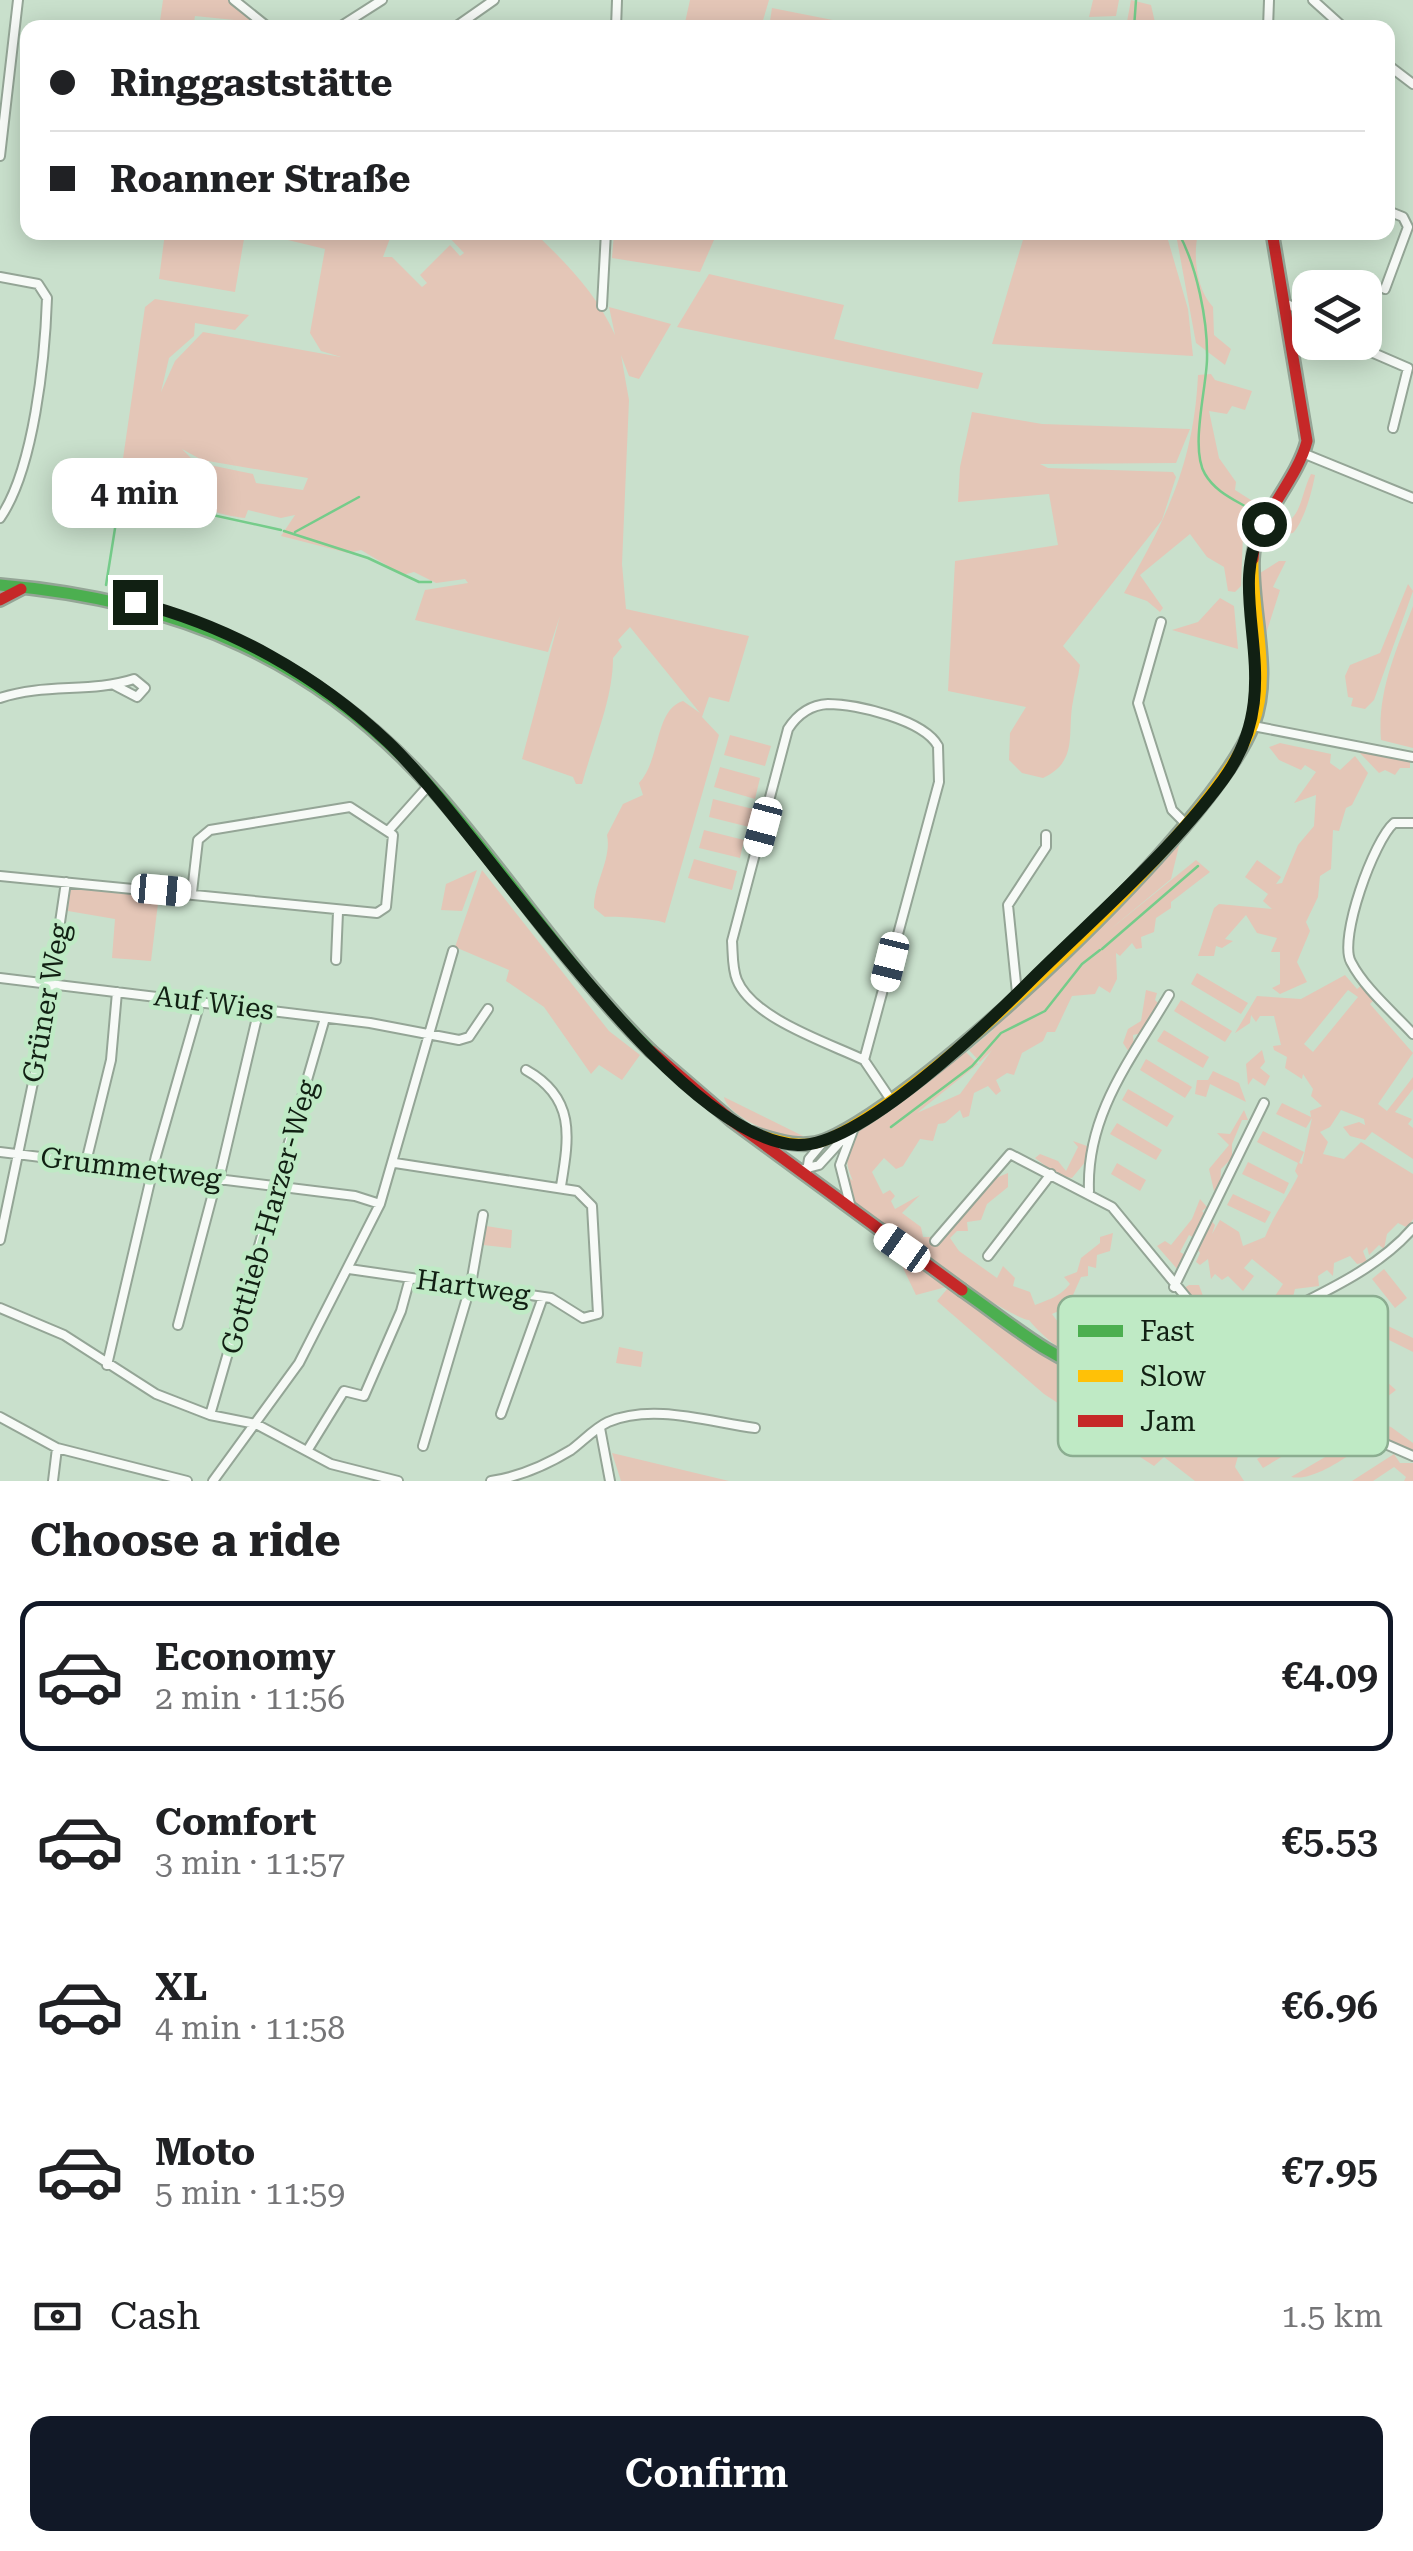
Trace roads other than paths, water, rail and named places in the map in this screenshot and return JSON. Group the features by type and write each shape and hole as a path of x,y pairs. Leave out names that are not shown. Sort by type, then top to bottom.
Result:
{"street":[{"path":"0,156 18,0"},
{"path":"234,0 260,20"},
{"path":"351,20 382,0"},
{"path":"465,20 494,0"},
{"path":"1313,0 1335,20"},
{"path":"1385,289 1408,227 1403,217 1395,214"},
{"path":"602,306 606,240"},
{"path":"804,1173 824,1161 856,1126 943,1062 1018,994 1224,779 1253,726 1257,695 1253,551 1260,530 1292,488 1305,454 1304,416 1273,240"},
{"path":"0,277 38,284 48,298 26,461 18,488 0,518"},
{"path":"1281,302 1292,303"},
{"path":"1382,357 1408,368 1393,428"},
{"path":"1305,454 1413,498"},
{"path":"0,585 147,606 245,642 303,674 353,710 430,785 623,1022 744,1130 853,1212 1058,1355"},
{"path":"0,600 30,587"},
{"path":"1161,622 1138,703 1168,799 1185,823"},
{"path":"0,698 54,686 114,685"},
{"path":"864,1060 939,782 938,746 915,723 829,704 805,710 794,719 732,941 738,981 752,1000 780,1021 864,1060 891,1100"},
{"path":"1253,726 1413,757"},
{"path":"389,830 430,785"},
{"path":"0,876 377,913 386,907 393,835 350,808 210,830 198,840 192,892"},
{"path":"1412,1030 1350,962 1346,947 1387,829 1399,822 1413,823"},
{"path":"1018,994 1008,905 1046,847 1046,835"},
{"name":"Grüner Weg","path":"0,1240 52,984 66,882"},
{"path":"336,960 338,912"},
{"path":"213,1481 256,1424 324,1320 380,1204 395,1163 426,1034 453,951"},
{"name":"Auf Wies","path":"0,978 465,1039 488,1008"},
{"path":"86,1162 111,1060 117,992"},
{"path":"1089,1191 1089,1156 1096,1122 1170,995"},
{"path":"106,1365 153,1170 200,1002"},
{"path":"178,1325 259,1009"},
{"name":"Gottlieb-Harzer-Weg","path":"210,1416 325,1018"},
{"path":"395,1163 562,1186 568,1119 552,1088 526,1070"},
{"path":"1174,1287 1264,1102"},
{"path":"744,1130 799,1145 824,1141 856,1126"},
{"path":"853,1212 840,1173 856,1126"},
{"path":"804,1173 808,1160 824,1141"},
{"name":"Grummetweg","path":"0,1152 365,1198 380,1204"},
{"path":"936,1241 1010,1154 1089,1191 1120,1213 1182,1296"},
{"path":"988,1256 1051,1174"},
{"name":"Hartweg","path":"349,1268 544,1297 592,1319 600,1305 592,1206 577,1191 562,1186"},
{"path":"423,1446 471,1284 483,1215"},
{"path":"1311,1296 1374,1262 1413,1228"},
{"path":"307,1451 344,1392 364,1396 402,1310 410,1278"},
{"path":"501,1414 544,1297"},
{"path":"0,1308 64,1335 142,1388 210,1416 256,1424 331,1464 398,1481"},
{"path":"492,1481 556,1457 600,1428 648,1414 755,1428"},
{"path":"0,1417 56,1448 186,1481"},
{"path":"600,1428 610,1481"},
{"path":"1388,1445 1413,1456"},
{"path":"53,1481 56,1448"}],"waterway":[{"path":"1135,20 1136,0"},
{"path":"1182,240 1196,277 1206,328 1207,360 1199,435 1201,463 1215,486 1253,511"},
{"path":"121,495 281,530"},
{"path":"106,585 120,497"},
{"path":"295,532 359,497"},
{"path":"284,531 368,558 419,582 431,582"},
{"path":"1102,949 1198,866"},
{"path":"891,1127 972,1066 1001,1033 1045,1011 1082,964 1100,950"}]}
